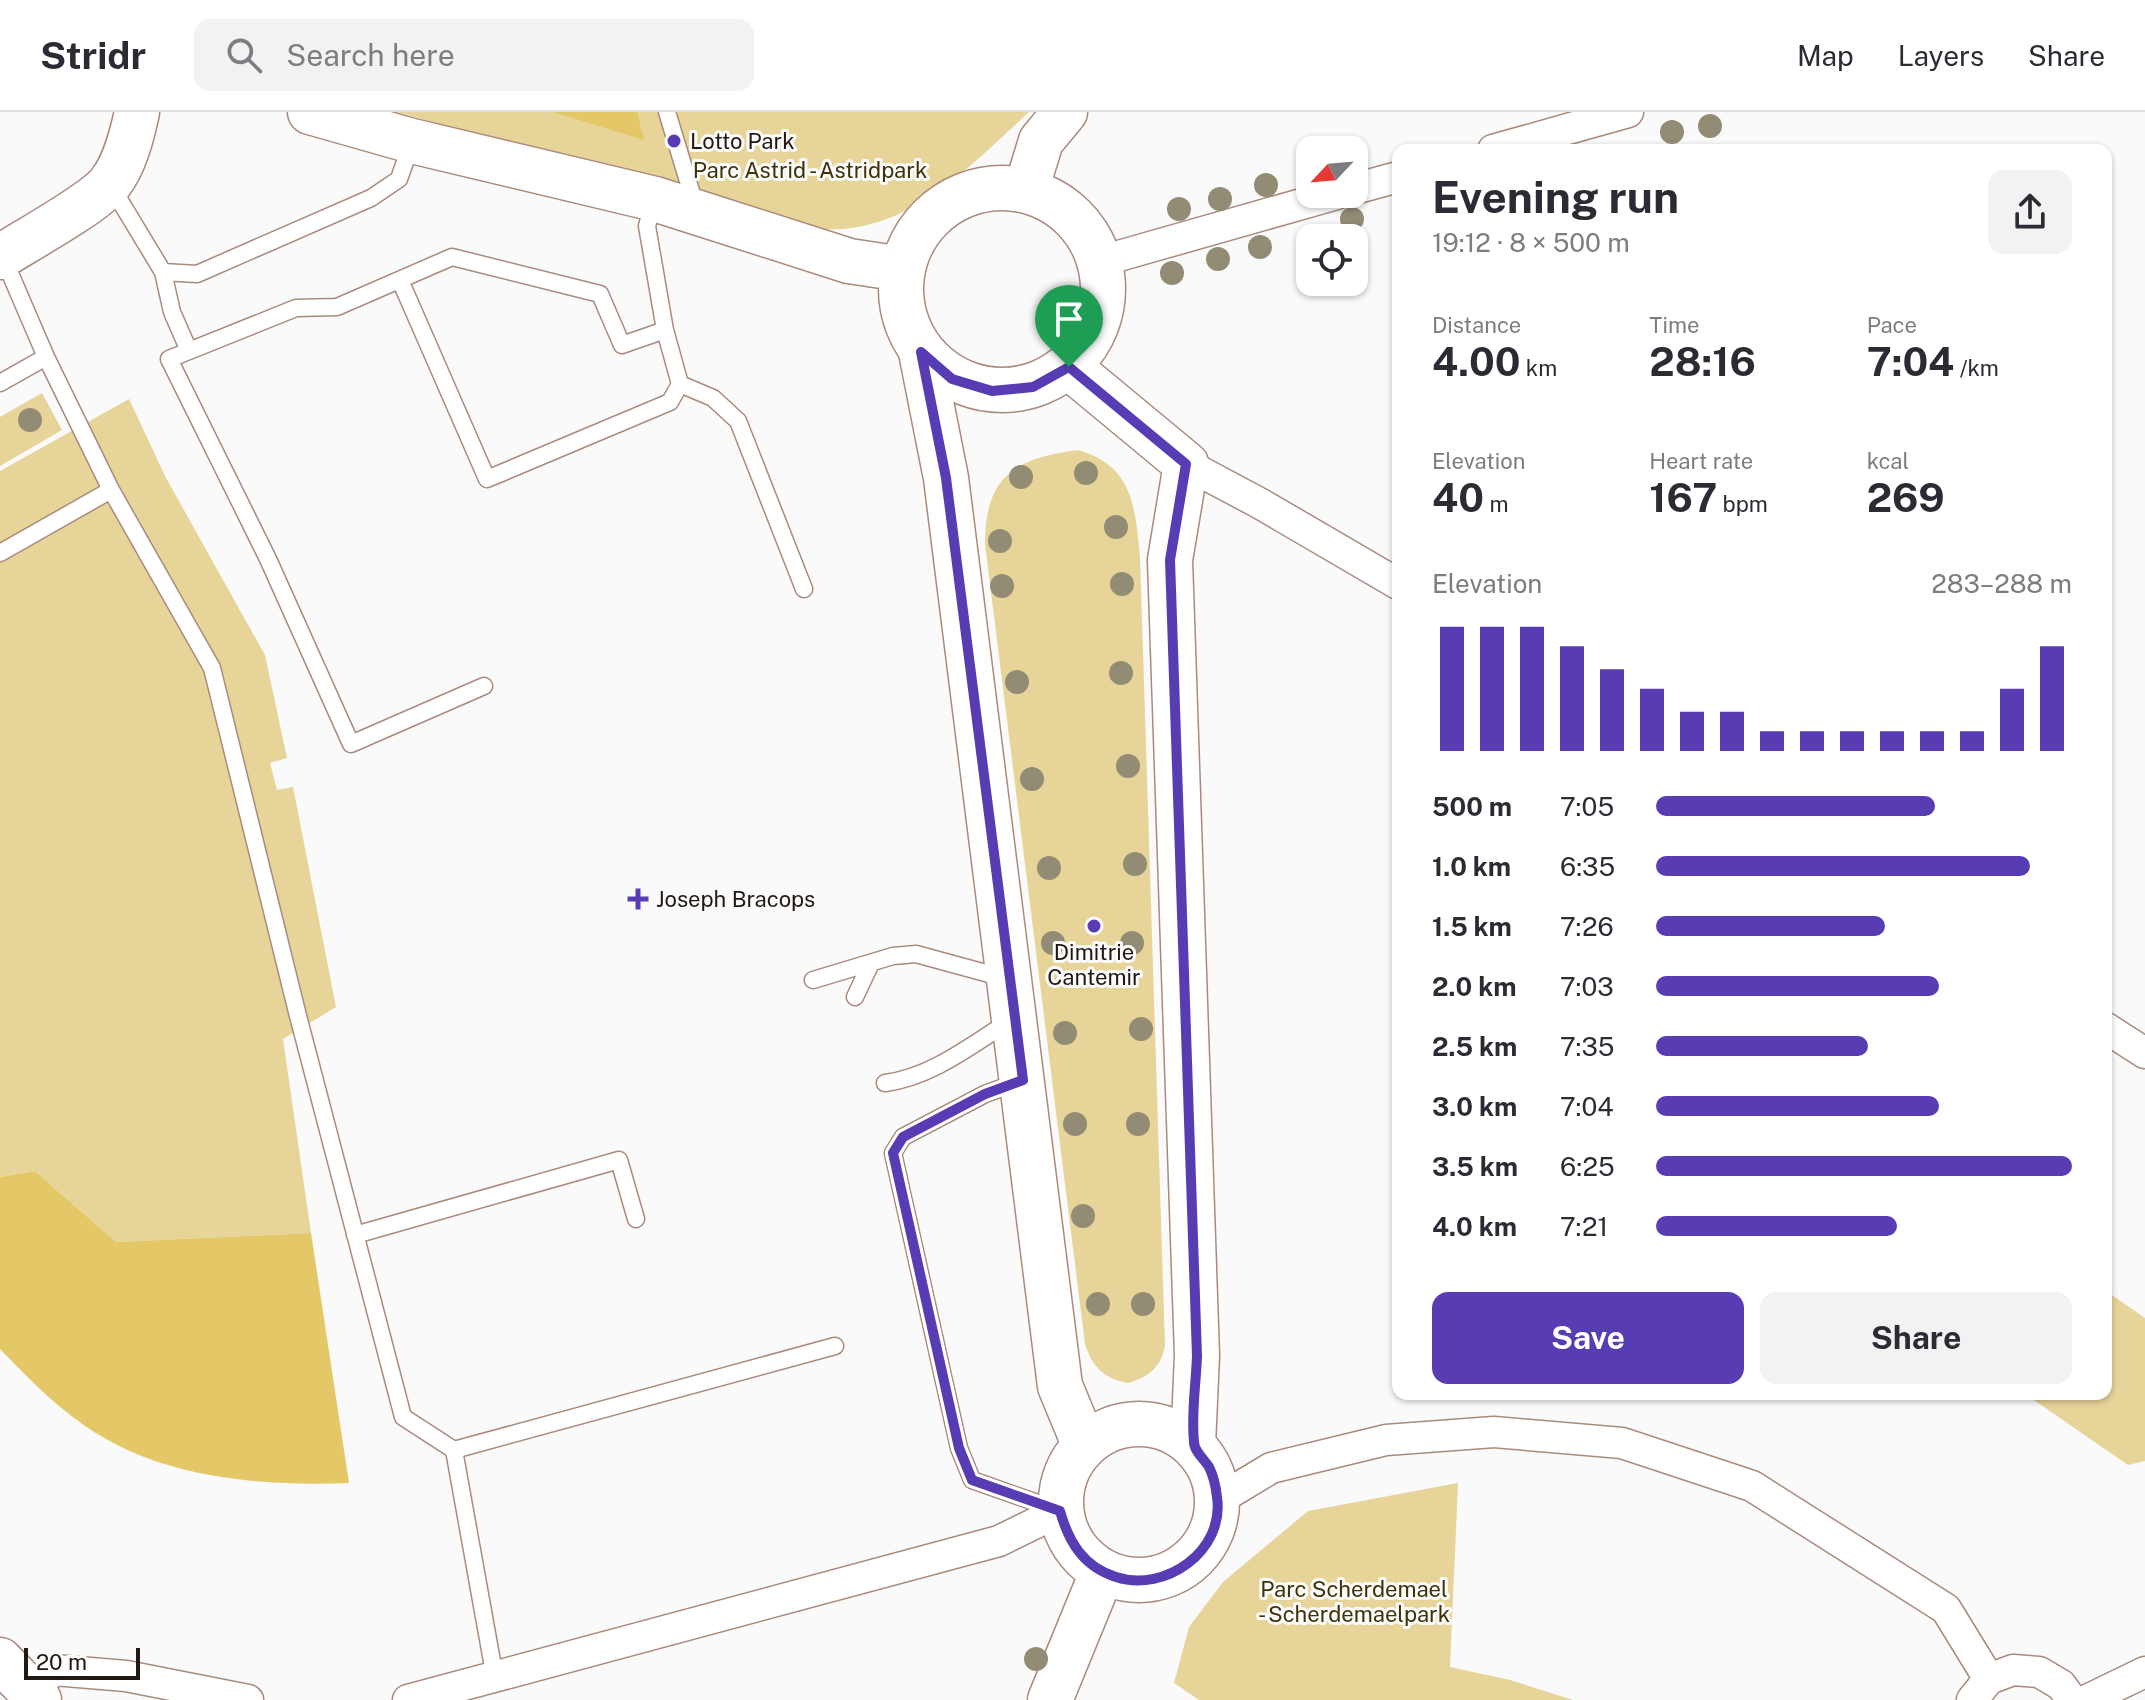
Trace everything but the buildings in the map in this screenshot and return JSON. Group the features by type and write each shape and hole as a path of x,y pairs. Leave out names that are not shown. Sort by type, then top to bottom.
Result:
{"street":[{"path":"1,256 110,184 130,141 137,112"},
{"path":"310,112 412,141 655,199 849,261 902,269"},
{"path":"1026,190 1041,141 1065,112"},
{"path":"1514,144 1628,112"},
{"path":"1368,185 1392,179"},
{"path":"921,352 952,379 992,391 1033,387 1069,367 1088,345 1100,318 1104,289 1101,261 1085,229 1059,204 1026,190 994,187 962,195 934,212 913,238 902,269 900,298 907,326 921,352 946,478 1060,1386 1084,1444"},
{"path":"1101,261 1296,206"},
{"path":"1069,367 1186,464 1392,580"},
{"path":"1186,464 1170,560 1197,1356 1193,1445"},
{"path":"2112,1032 2145,1053"},
{"path":"1135,1424 1166,1428 1193,1445 1211,1470 1218,1500 1208,1540 1196,1557 1176,1572 1152,1580 1126,1580 1102,1573 1082,1557 1067,1536 1060,1511 1061,1487 1070,1464 1084,1444 1108,1428 1135,1424"},
{"path":"1218,1500 1271,1468 1386,1440 1494,1432 1622,1443 1752,1486 1946,1609 1980,1690 2013,1670 2039,1672 2061,1685 2072,1700"},
{"path":"408,1700 999,1541 1060,1511"},
{"path":"1050,1700 1102,1573"},
{"path":"0,1660 35,1696 54,1670 126,1676 248,1700"},
{"path":"2087,1700 2145,1672"}],"lane":[{"path":"667,112 698,213"},
{"path":"163,272 197,274 371,198 399,179 412,141"},
{"path":"110,184 163,272 172,312 189,351"},
{"path":"400,280 487,479 670,402 680,384 665,330 647,226 655,199"},
{"path":"1,256 111,490 212,668 403,1417 454,1450 495,1678"},
{"path":"484,686 351,744 268,559 169,359 296,308 337,307 452,257 600,294 622,345 665,330"},
{"path":"0,383 46,357"},
{"path":"680,384 713,398 738,421 804,589"},
{"path":"0,553 111,490"},
{"path":"813,980 893,956 916,954 1012,998 936,1067 907,1081 885,1083"},
{"path":"855,997 871,963"},
{"path":"1023,1080 985,1094 903,1137 893,1153 959,1448 972,1480 1060,1511"},
{"path":"355,1235 619,1160 636,1219"},
{"path":"454,1450 835,1346"}],"green space":[{"name":"Parc Astrid - Astridpark","path":"397,112 1029,112 952,181 925,200 896,215 865,225 832,229 796,226"},
{"path":"42,393 62,430 0,466 0,417"},
{"path":"129,399 166,478 265,655 287,758 270,763 277,790 293,787 336,1007 283,1039 311,1233 116,1242 35,1171 0,1177 0,471"},
{"path":"1078,450 1097,457 1121,478 1133,506 1140,557 1165,1346 1153,1370 1128,1383 1100,1371 1085,1344 985,544 991,502 1008,474 1037,458"},
{"path":"2112,1295 2145,1318 2145,1461 2128,1465 2034,1400 2112,1400"},
{"name":"Parc Scherdemael - Scherdemaelpark","path":"1458,1483 1450,1667 1510,1680 1573,1700 1199,1700 1174,1683 1189,1627 1223,1582 1308,1511"}],"shaded area":[{"path":"553,112 637,112 644,140"},
{"path":"35,1171 116,1242 311,1233 349,1483 288,1483 226,1478 164,1464 93,1431 64,1410 25,1374 0,1349 0,1177"}],"place":[{"name":"Lotto Park","path":"674,141"},
{"name":"Joseph Bracops","path":"638,899"},
{"name":"Dimitrie Cantemir","path":"1094,926"}],"route":[{"path":"921,352 952,379 992,391 1033,387 1069,367 1186,464 1170,560 1197,1356 1193,1445 1211,1470 1218,1500 1208,1540 1196,1557 1176,1572 1152,1580 1126,1580 1102,1573 1082,1557 1067,1536 1060,1511 972,1480 959,1448 893,1153 903,1137 985,1094 1023,1080 946,478 921,352"}]}
